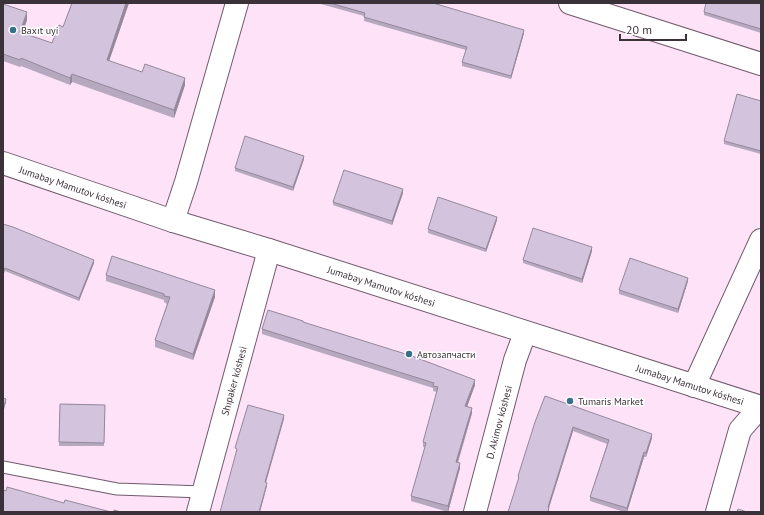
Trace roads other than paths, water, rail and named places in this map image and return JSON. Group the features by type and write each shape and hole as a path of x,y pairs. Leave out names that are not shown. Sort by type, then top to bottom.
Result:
{"street":[{"path":"173,221 186,182 237,3"},
{"path":"570,3 761,64"},
{"name":"Jumabay Mamutov kóshesi","path":"3,164 173,221 269,250 760,407"},
{"path":"694,386 761,240"},
{"name":"Shıpaker kóshesi","path":"200,502 269,250"},
{"name":"D. Akimov kóshesi","path":"475,512 515,360 525,333"},
{"path":"717,512 740,430 760,407"}],"lane":[{"path":"3,467 117,489 200,502"}],"place":[{"name":"Baxıt uyi","path":"13,30"},
{"name":"Автозапчасти","path":"409,354"},
{"name":"Tumaris Market","path":"570,401"}]}
